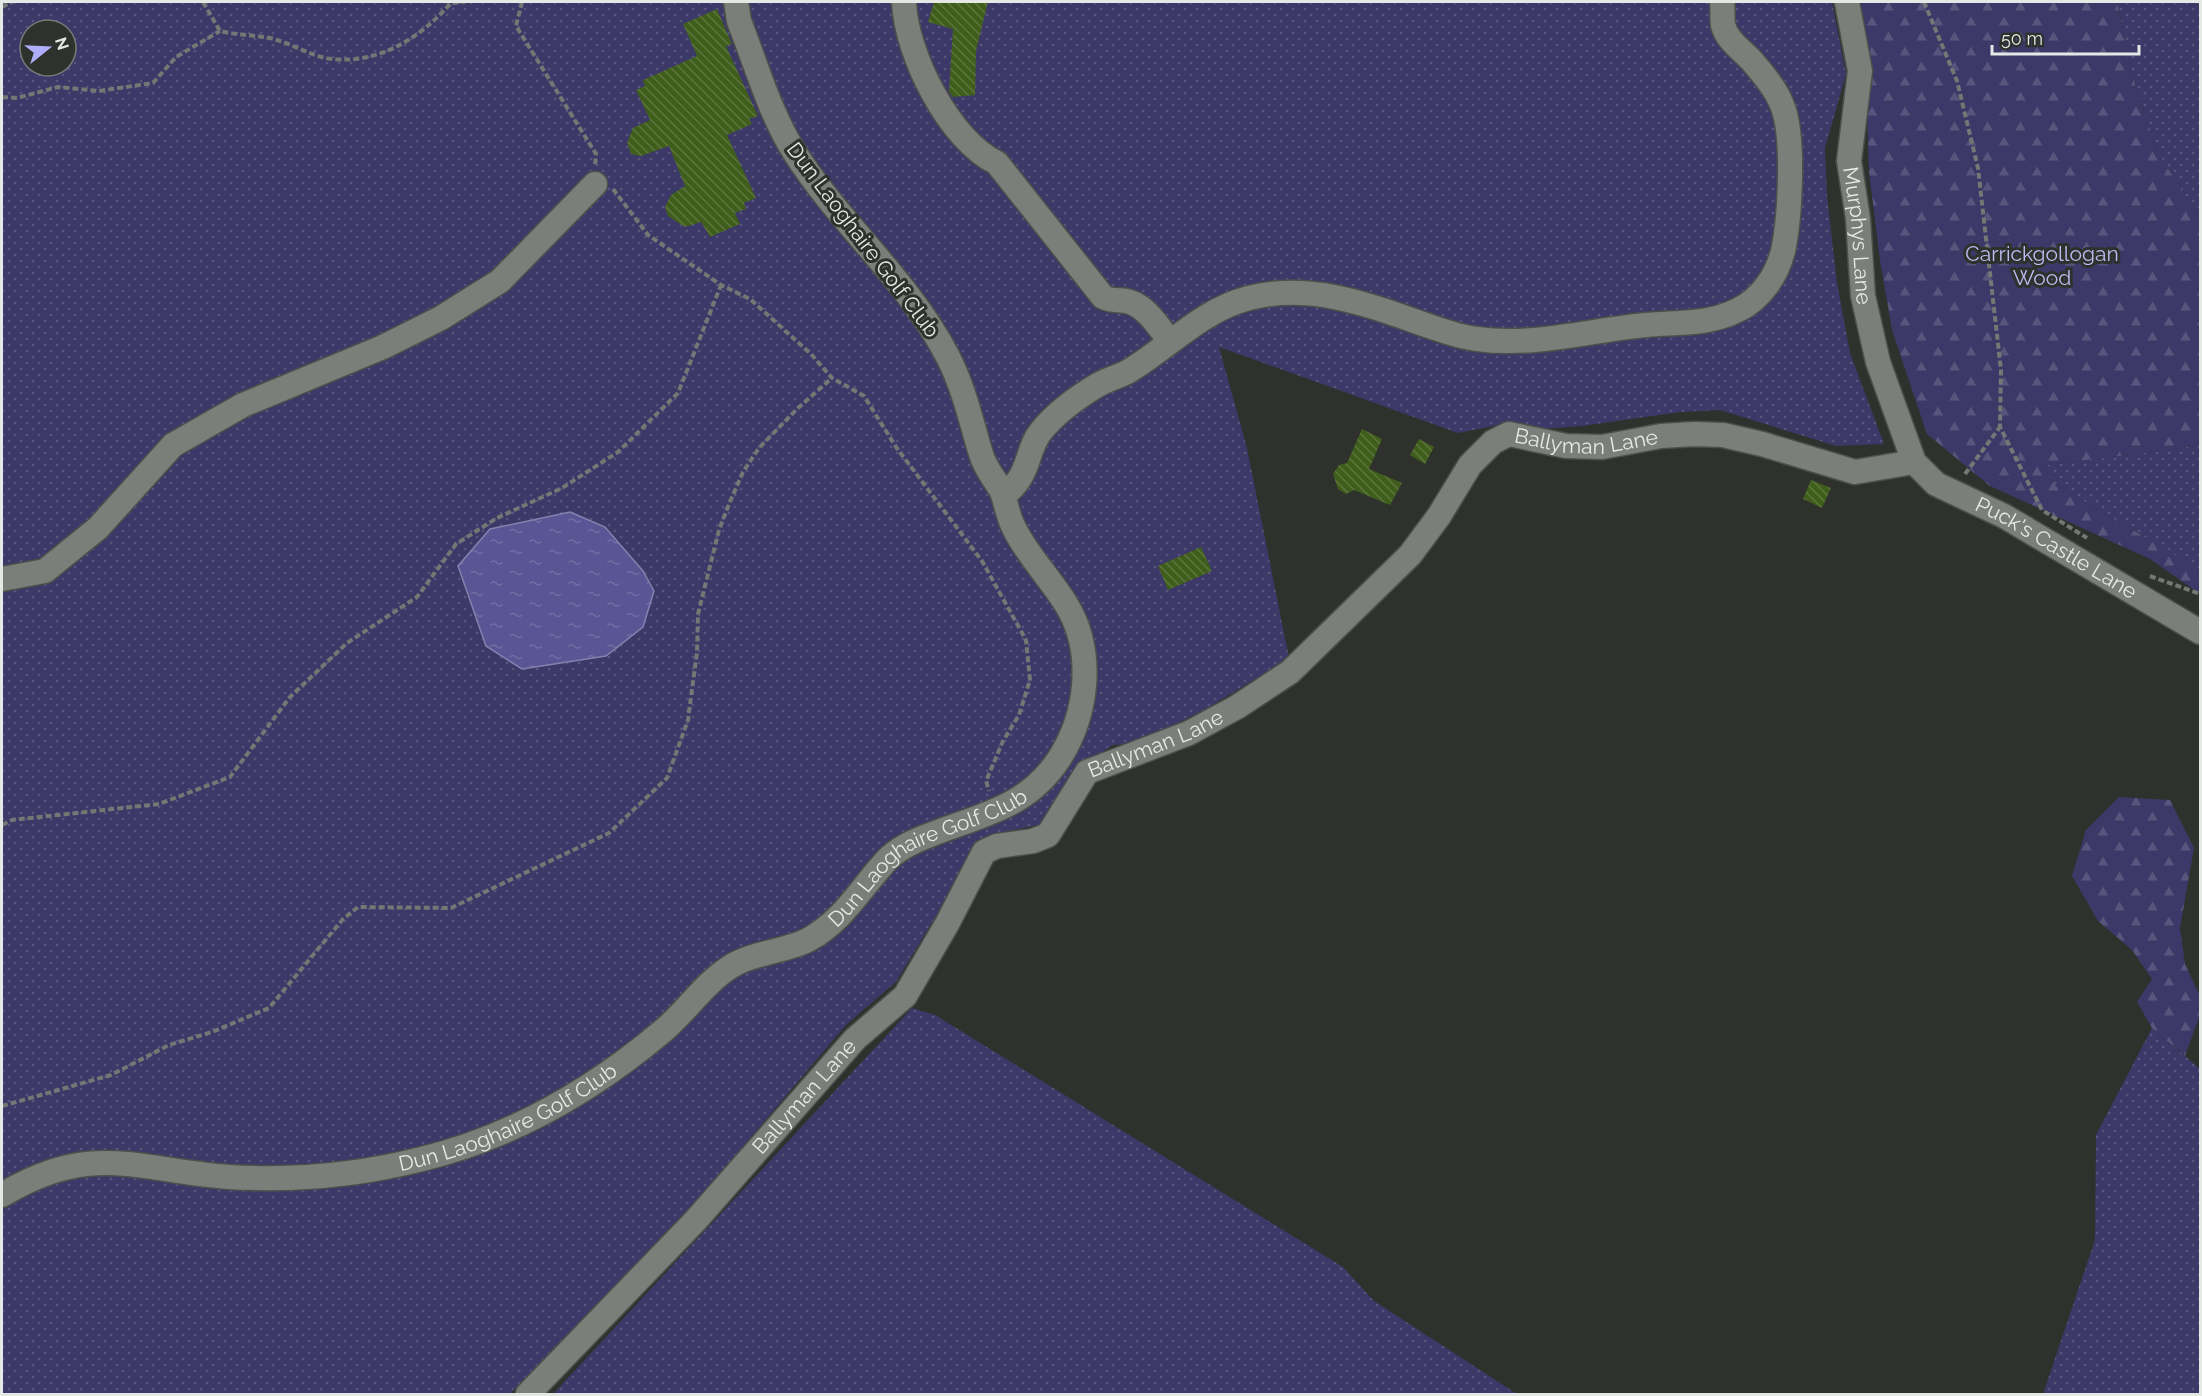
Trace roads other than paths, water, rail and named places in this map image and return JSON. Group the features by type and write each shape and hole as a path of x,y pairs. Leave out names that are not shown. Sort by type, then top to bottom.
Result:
{"street":[{"name":"Dun Laoghaire Golf Club","path":"2,1195 38,1176 72,1165 136,1163 227,1176 294,1178 363,1172 427,1158 485,1140 533,1119 597,1082 672,1023 729,968 746,959 804,942 824,930 848,909 889,857 911,842 994,812 1032,791 1057,762 1072,735 1083,704 1084,671 1080,636 1068,606 1017,534 1005,510 1005,495 992,478 982,457 972,417 948,357 920,311 792,149 739,21 736,2"},
{"path":"904,2 904,14 914,50 929,84 952,122 975,149 997,163 1103,297 1112,302 1128,301 1142,307 1170,341"},
{"path":"1005,495 1014,488 1028,464 1041,431 1097,385 1127,373 1170,341 1228,305 1251,297 1296,292 1326,294 1476,339 1515,341 1557,339 1648,325 1691,324 1719,318 1742,309 1763,292 1776,272 1783,249 1791,159 1782,105 1768,81 1728,38 1723,25 1722,2"},
{"name":"Murphys Lane","path":"1847,2 1860,71 1849,161 1858,219 1863,296 1878,362 1914,462"},
{"path":"2,579 45,571 98,528 172,446 243,405 383,347 441,318 500,281 595,184"},
{"name":"Ballyman Lane","path":"528,1395 696,1220 855,1039 905,996 947,924 984,852 997,846 1033,841 1048,835 1087,772 1189,733 1237,707 1290,672 1410,555 1439,516 1470,465 1493,442 1509,434 1566,446 1602,447 1661,436 1714,435 1771,446 1855,472 1914,462"},
{"name":"Puck's Castle Lane","path":"1914,462 1936,484 2004,516 2200,632"}],"water":[{"path":"570,512 605,527 643,571 654,591 643,627 606,656 522,669 486,646 458,566 490,529"}],"park label":[{"name":"Carrickgollogan Wood","path":"2042,266"}]}
